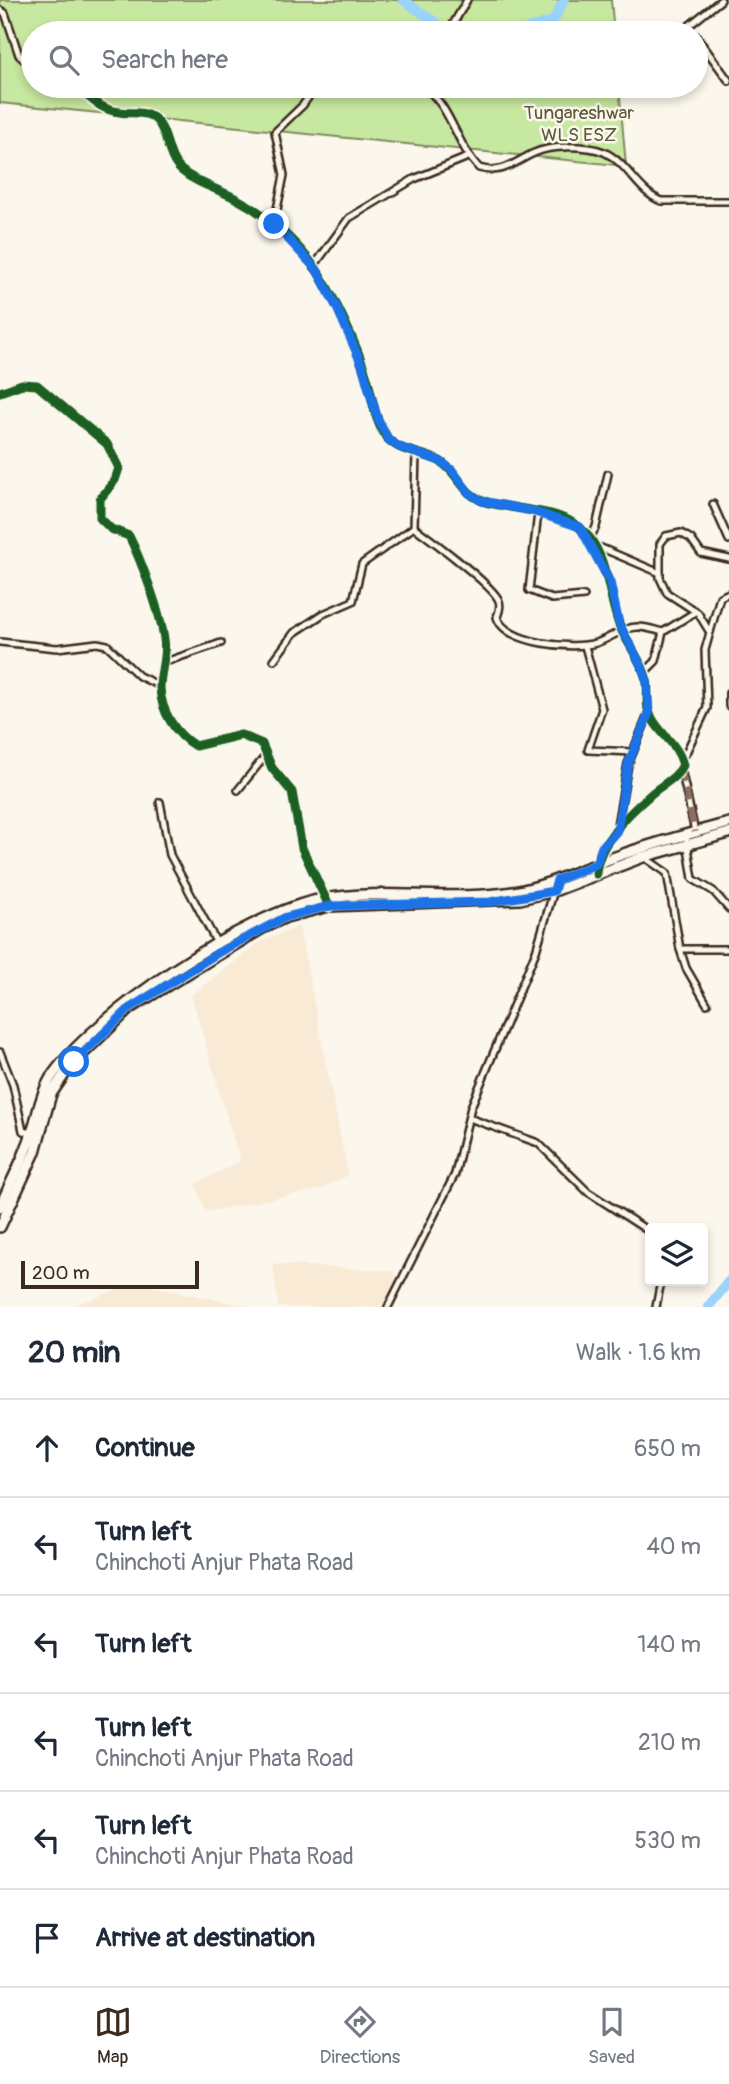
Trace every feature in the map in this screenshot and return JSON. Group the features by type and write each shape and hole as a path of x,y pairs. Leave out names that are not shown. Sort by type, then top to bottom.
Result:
{"main road":[{"path":"327,902 490,902 554,891 596,869 729,823"},
{"path":"0,1227 2,1206 35,1152 35,1135 58,1082 110,1024 220,948 286,917 327,902 489,895 643,857 689,837 729,833"}],"street":[{"path":"455,21 467,0"},
{"path":"696,21 721,0"},
{"path":"0,10 5,13 21,57"},
{"path":"708,52 729,81"},
{"path":"88,98 107,109 149,114 157,121 174,164 188,176 239,200 274,224 314,266 337,308 362,365 388,439 399,447 440,461 452,470 469,493 482,501 538,513 580,527 610,582 619,624 644,673 649,713 621,797 617,831"},
{"path":"274,224 284,175 275,132 308,98"},
{"path":"436,98 446,108 468,157 479,168 489,171 515,165 535,152 552,148 602,152 620,162 651,197 661,201 729,201"},
{"path":"314,266 349,218 414,179 468,157"},
{"path":"0,392 22,384 37,385 107,443 119,468 115,480 100,499 100,518 104,524 125,533 132,542 161,627 165,662 160,686 165,711 184,740 195,746 241,735 262,744 271,768 292,792 302,848 327,902"},
{"path":"414,527 416,454"},
{"path":"590,542 608,474"},
{"path":"713,504 729,540"},
{"path":"538,513 529,590 552,599 584,596"},
{"path":"414,527 460,561 495,593 500,607 497,617 502,626 527,640 544,644 585,646 639,626 663,632"},
{"path":"274,660 294,633 323,614 353,601 362,564 414,527"},
{"path":"709,631 695,612 667,593 660,573 660,544 673,533 691,539 701,553 729,559"},
{"path":"590,542 660,573"},
{"path":"729,593 720,597 709,631 705,650 707,708 682,761 681,769 692,879 713,891 729,909"},
{"path":"644,673 656,661 663,632 695,612"},
{"path":"0,642 57,648 97,643 107,645 139,676 160,686"},
{"path":"165,662 221,643"},
{"path":"585,646 602,709 588,750 634,752"},
{"path":"729,693 729,706"},
{"path":"649,713 677,748 682,761"},
{"path":"237,790 266,755"},
{"path":"596,869 602,847 649,796 681,769"},
{"path":"160,802 170,855 220,948"},
{"path":"643,857 667,873 685,968 707,1004"},
{"path":"388,1307 455,1174 469,1118 536,951 557,880"},
{"path":"680,949 729,949"},
{"path":"0,1052 13,1086 19,1122 23,1131 35,1135"},
{"path":"469,1118 541,1145 588,1192 645,1229"},
{"path":"656,1307 660,1286"}],"shaded area":[{"path":"299,926 348,1175 321,1189 206,1212 195,1184 240,1161 191,995 259,943"},
{"path":"273,1264 394,1271 396,1283 381,1307 278,1307"},
{"path":"138,1283 251,1307 69,1307"}],"green space":[{"name":"Tungareshwar WLS ESZ","path":"0,0 611,0 613,21 21,21 21,98 620,98 626,166 0,103"}],"waterway":[{"path":"403,0 434,21"},
{"path":"553,21 564,0"},
{"path":"708,1307 729,1281"}],"marked path":[{"path":"681,769 695,832"}],"cycle path":[{"path":"90,98 113,111 151,116 161,127 172,157 181,170 260,213 300,248 323,279 344,320 366,374 379,424 388,439 406,450 441,462 476,498 558,516 579,527 589,536 601,559 619,624 645,673 649,712 676,749 683,765 677,774 654,791 615,830 602,851 596,874"},
{"path":"0,392 22,384 37,385 107,444 119,468 115,480 100,499 100,518 111,529 129,536 150,587 164,639 160,688 166,713 181,735 195,746 241,735 262,744 272,768 292,792 302,848 329,906"}],"route":[{"path":"74,1062 110,1024 130,1008 221,951 286,917 329,906 490,902 520,899 554,891 557,880 596,864 602,847 617,831 628,764 649,713 647,682 642,667 619,624 610,582 587,536 580,527 569,522 482,501 469,493 452,470 440,461 399,447 388,439 377,417 362,365 317,270 274,224"}]}
